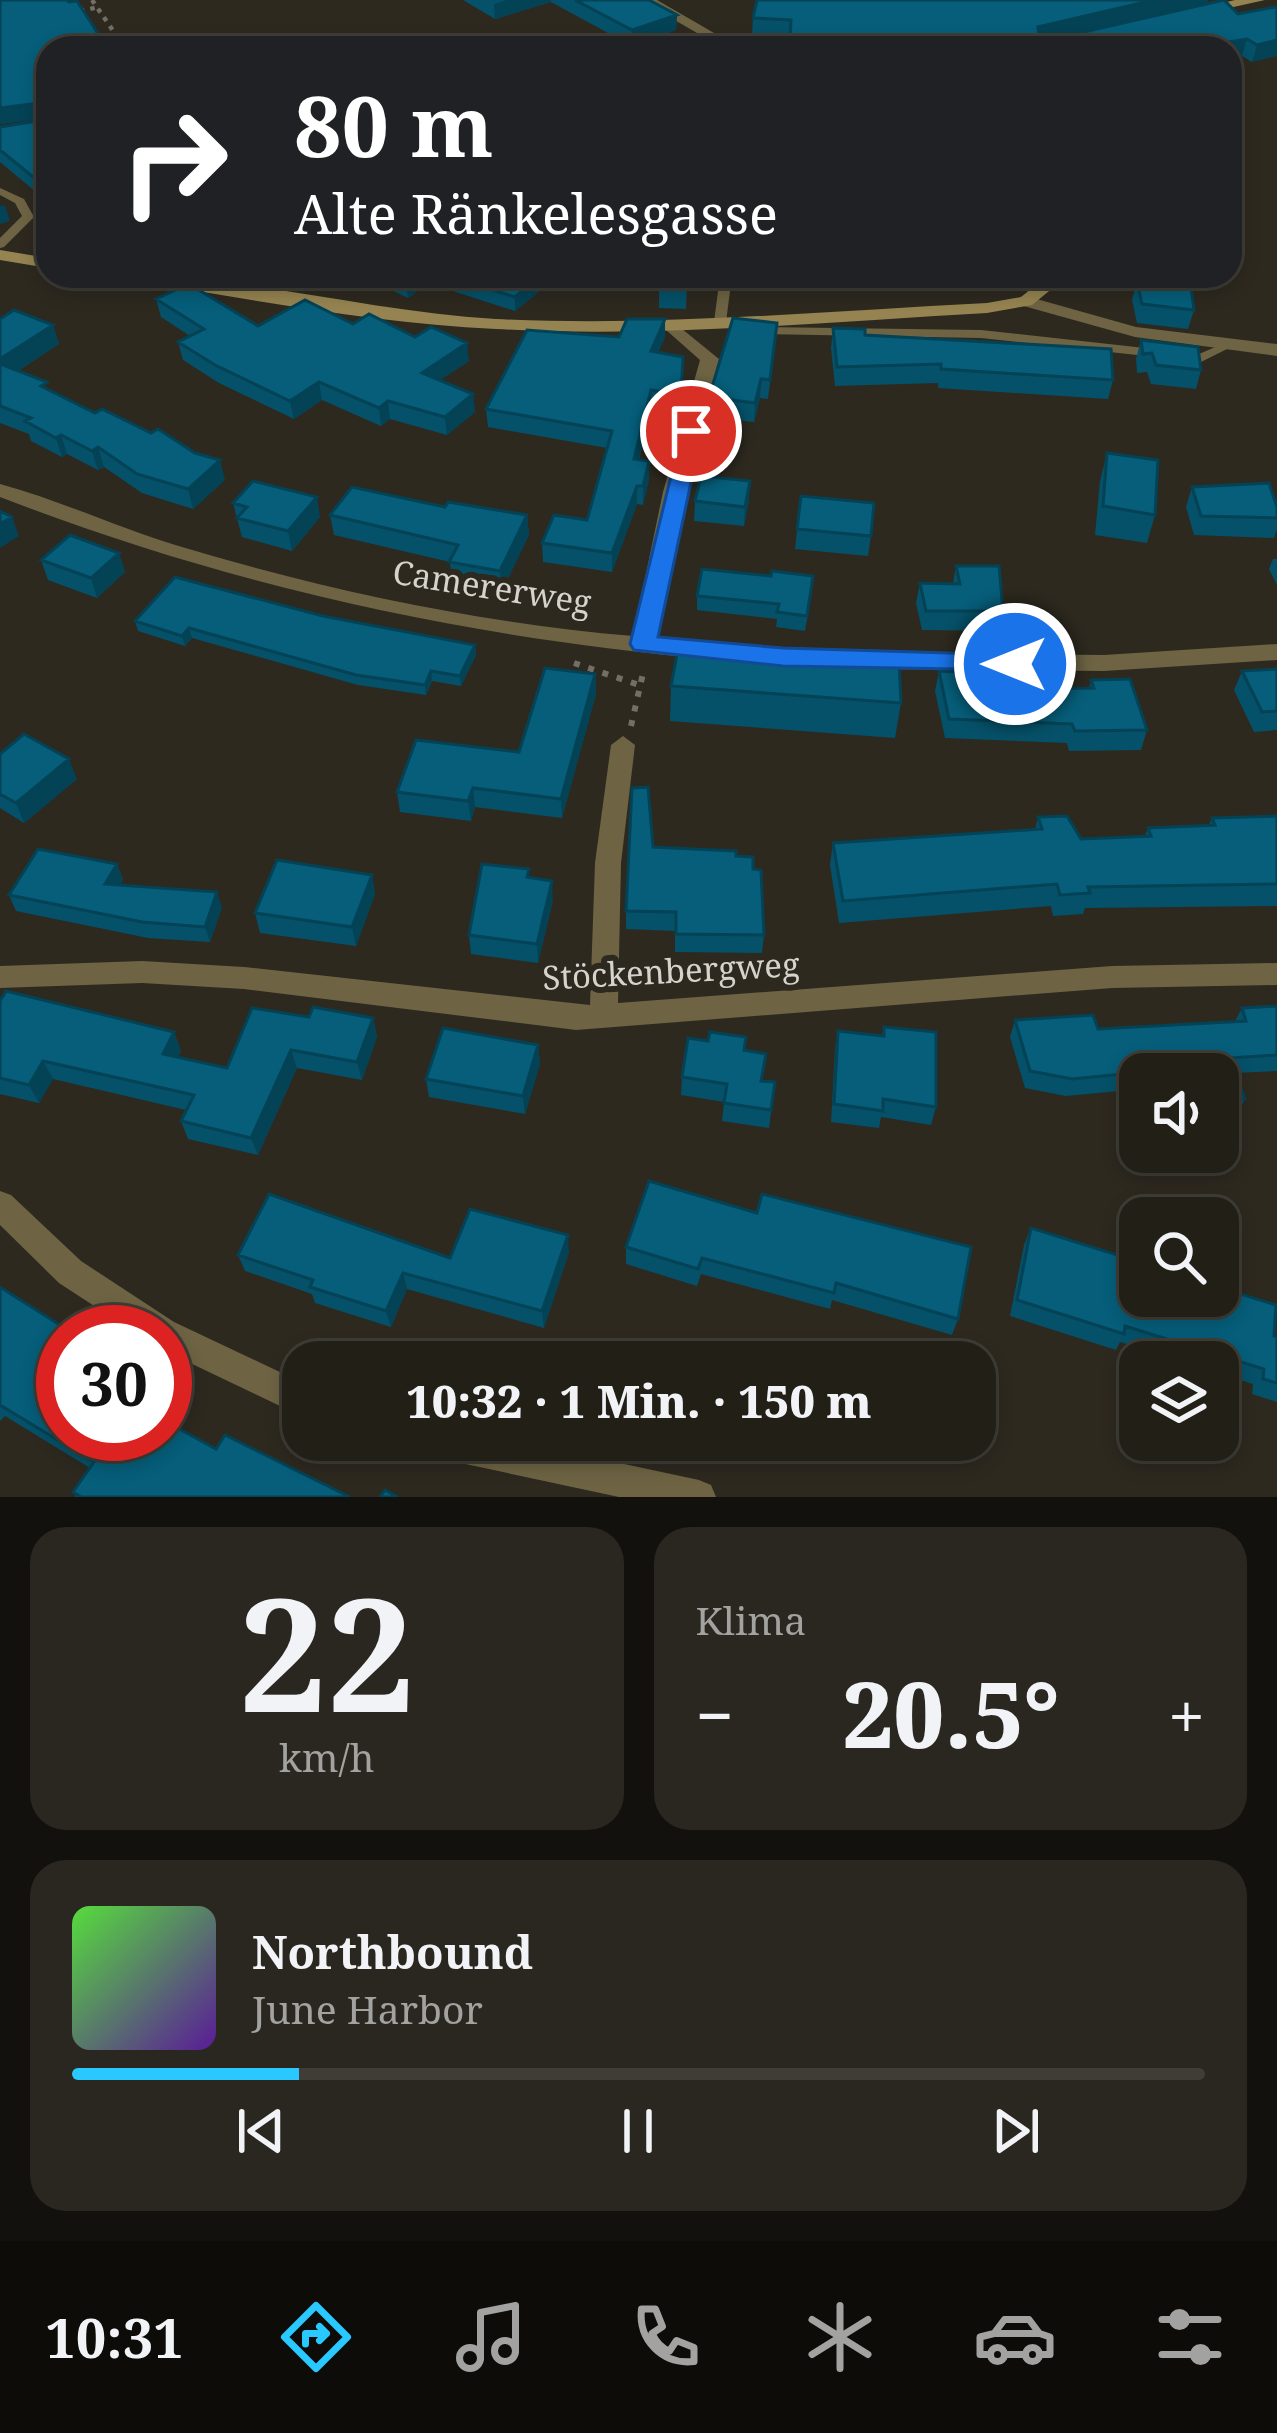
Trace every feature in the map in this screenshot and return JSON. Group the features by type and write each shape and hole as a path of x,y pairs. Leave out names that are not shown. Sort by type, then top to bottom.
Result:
{"street":[{"path":"646,0 712,36"},
{"path":"1182,14 1258,0"},
{"path":"0,255 36,260"},
{"path":"217,288 434,320 671,325 968,310 1027,302 1111,327 1277,350"},
{"path":"1027,302 1043,288"},
{"path":"643,644 674,491 710,359 671,325"},
{"name":"Camererweg","path":"0,490 142,541 316,589 491,623 743,654"},
{"path":"841,660 1104,663 1277,652"},
{"path":"604,1016 608,863 623,745"},
{"name":"Stöckenbergweg","path":"0,977 179,973 512,1014 604,1016 1112,977 1277,974"},
{"path":"0,1205 70,1272 120,1305"},
{"path":"192,1347 282,1390"},
{"path":"531,1461 699,1497"}],"lane":[{"path":"0,191 20,200 28,213 24,224 0,245"},
{"path":"727,288 730,322 771,334 981,334 1201,358 1227,346"}],"path":[{"path":"92,0 117,36"},
{"path":"62,15 99,7"},
{"path":"623,745 643,677"}],"building":[{"path":"0,0 77,1 100,36 36,36 36,103 0,108"},
{"path":"575,0 649,0 677,15 632,30"},
{"path":"757,0 1154,0 1038,27 1039,36 790,36 791,20 753,18"},
{"path":"1224,0 1238,14 1277,8 1277,40 1257,45 1247,39 1066,36"},
{"path":"36,121 36,179 0,150 0,127"},
{"path":"180,288 196,288 258,326 305,300 353,324 369,314 415,337 431,327 467,343 422,373 473,394 445,417 388,401 379,408 319,382 290,401 178,342 204,329 156,299"},
{"path":"487,288 526,288 515,297"},
{"path":"1139,288 1191,288 1194,310 1142,304"},
{"path":"14,310 53,325 0,359 0,319"},
{"path":"733,318 777,323 770,380 761,379 755,403 709,397"},
{"path":"627,319 665,319 651,351 683,357 681,395 651,390 634,459 649,461 643,486 637,486 612,553 542,543 554,515 587,520 612,431 486,409 527,330 619,337"},
{"path":"833,328 865,329 865,335 1111,349 1113,380 941,369 941,364 837,367"},
{"path":"1141,340 1198,347 1201,370 1156,365 1152,353 1143,354"},
{"path":"0,364 47,382 41,386 95,413 102,409 151,433 158,429 195,453 220,460 188,489 137,474 98,447 92,451 61,435 56,438 25,421 31,418 0,406"},
{"path":"1107,453 1158,460 1155,515 1103,506"},
{"path":"701,476 750,481 745,507 695,501"},
{"path":"253,481 317,497 288,531 237,518 247,507 233,503"},
{"path":"1269,483 1277,518 1201,516 1192,487"},
{"path":"352,487 445,507 448,502 527,515 500,571 449,562 458,545 330,515"},
{"path":"801,496 874,503 871,536 797,529"},
{"path":"70,535 119,553 91,578 41,560"},
{"path":"956,566 999,566 1003,611 926,611 920,583 960,584"},
{"path":"702,569 813,576 807,616 777,612 779,604 697,596"},
{"path":"175,577 323,616 475,645 460,676 431,671 425,685 356,675 189,628 182,636 135,621"},
{"path":"679,644 899,659 901,703 671,686"},
{"path":"545,668 595,674 561,799 473,788 468,801 397,792 416,740 519,752"},
{"path":"1277,669 1277,711 1262,712 1242,671"},
{"path":"939,671 1016,675 1020,689 1094,688 1091,680 1130,679 1147,730 1075,731 1072,724 949,719"},
{"path":"24,734 69,759 16,803 0,794 0,754"},
{"path":"648,787 653,847 736,851 736,856 753,857 753,869 761,870 764,935 676,934 676,912 626,911 632,788"},
{"path":"1067,816 1081,839 1151,836 1148,828 1215,825 1212,818 1277,816 1277,884 1088,887 1090,893 1060,895 1057,884 843,901 833,843 1042,829 1038,817"},
{"path":"38,849 117,864 105,884 217,892 205,927 142,922 9,895"},
{"path":"277,860 372,875 352,927 255,913"},
{"path":"482,864 529,869 527,877 552,881 537,944 469,935"},
{"path":"6,991 174,1032 163,1054 227,1068 252,1008 309,1017 313,1007 373,1018 357,1062 291,1050 251,1138 181,1121 194,1095 43,1061 29,1085 0,1078 0,1001"},
{"path":"1277,1006 1277,1055 1119,1053 1119,1074 1072,1079 1030,1071 1015,1020 1093,1015 1098,1029 1246,1021 1242,1008"},
{"path":"884,1027 936,1032 936,1107 883,1099 883,1111 834,1104 838,1031 884,1036"},
{"path":"443,1028 538,1045 523,1096 426,1079"},
{"path":"710,1032 746,1037 744,1050 766,1054 761,1081 775,1082 771,1110 724,1103 727,1084 682,1077 688,1038 708,1041"},
{"path":"649,1181 757,1213 762,1194 971,1247 958,1319 836,1283 834,1293 702,1258 698,1269 626,1247"},
{"path":"269,1194 450,1258 470,1209 568,1235 542,1311 403,1273 386,1311 310,1287 313,1280 238,1255"},
{"path":"1031,1228 1119,1255 1119,1317 1239,1317 1239,1294 1276,1305 1277,1383 1263,1379 1264,1369 1239,1361 1239,1341 1173,1341 1125,1326 1124,1334 1017,1300"},
{"path":"0,1287 36,1310 36,1427 0,1405"},
{"path":"225,1435 350,1497 81,1497 73,1492 94,1462 192,1461 192,1436 216,1449"}],"route":[{"path":"691,431 643,644 783,657 1015,664"}]}
